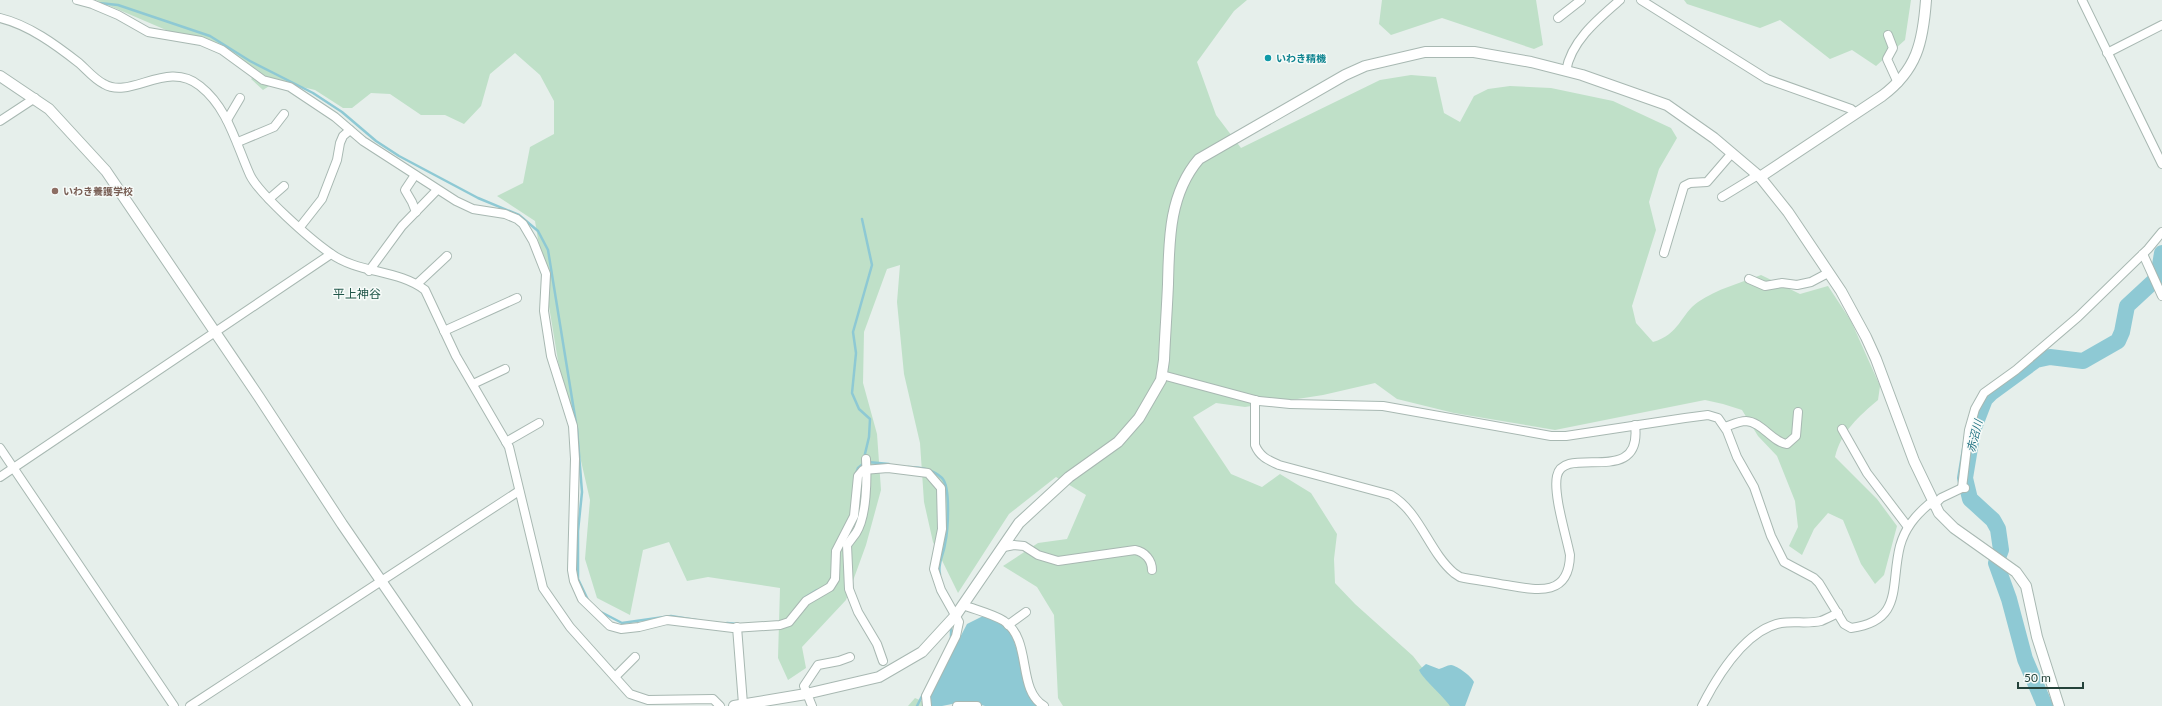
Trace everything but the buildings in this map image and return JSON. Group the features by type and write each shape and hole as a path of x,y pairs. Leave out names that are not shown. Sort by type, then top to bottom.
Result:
{"street":[{"path":"77,0 118,15 148,32 201,41 214,46 233,57 263,80 290,87 335,117 363,141 463,206 505,214 517,219 529,232 546,274 544,312 551,356 573,426 575,459 572,570 574,581 582,599 600,619 610,626 621,629 639,627 667,620 737,628 772,627 789,622 806,601 830,586 835,579 836,551 854,516 858,476 866,468 921,471 928,473 938,482 942,494 942,529 934,569 948,607 956,615 959,622 956,636 926,696 927,706"},
{"path":"1558,18 1581,0"},
{"path":"1566,71 1569,56 1583,35 1620,0"},
{"path":"1641,0 1767,79 1851,109 1856,113"},
{"path":"1722,197 1759,176 1882,96 1898,83 1911,66 1919,50 1924,27 1926,0"},
{"path":"2082,0 2162,164"},
{"path":"0,18 34,33 58,47 106,85 117,87 131,86 167,76 190,80 200,85 210,95 227,120 238,142 251,176 270,199 300,227 331,254 368,271 402,278 417,284 425,290 444,331 509,447 542,588 570,627 630,694 640,699 668,703 713,699 720,706"},
{"path":"2107,53 2162,25"},
{"path":"1888,35 1893,48 1887,59 1898,83"},
{"path":"737,628 739,705 806,694 879,677 922,652 956,615 1019,523 1069,477 1118,442 1146,408 1162,375 1170,236 1182,183 1188,171 1199,159 1345,75 1365,66 1402,56 1431,52 1474,52 1531,62 1566,71 1668,105 1697,125 1759,176 1788,212 1828,272 1869,342 1914,461 1934,504 1946,521 2008,565 2016,572 2026,586 2037,637 2059,706"},
{"path":"0,76 35,98 49,109 106,171 381,581 467,706"},
{"path":"0,121 35,98"},
{"path":"227,120 240,98"},
{"path":"238,142 274,127 284,114"},
{"path":"300,227 322,199 337,160 340,143 343,136 350,130"},
{"path":"1664,253 1684,186 1690,183 1707,182 1732,153"},
{"path":"415,175 405,190 416,212"},
{"path":"270,199 284,186"},
{"path":"368,271 402,226 437,190"},
{"path":"1162,375 1255,400 1290,404 1383,406 1551,436 1566,436 1708,415 1718,418 1725,427 1737,456 1754,487 1771,536 1784,562 1814,578 1819,583 1844,624 1850,628 1867,625 1877,621 1883,615 1893,596 1900,546 1908,527 1918,513 1929,504 1934,504 1941,498 1964,488 1969,430 1975,410 1984,393 2016,370 2078,317 2143,254 2162,232"},
{"path":"0,477 331,254"},
{"path":"2143,254 2158,281 2162,296"},
{"path":"417,284 447,256"},
{"path":"1749,279 1765,286 1782,284 1797,285 1811,282 1828,272"},
{"path":"444,331 517,298"},
{"path":"473,384 505,369"},
{"path":"1255,400 1255,445 1258,452 1267,460 1279,465 1391,495 1398,499 1407,509 1454,573 1460,576 1535,590 1549,589 1558,584 1564,579 1570,564 1570,555 1557,493 1559,472 1562,468 1571,464 1621,459 1629,455 1634,447 1635,425"},
{"path":"1725,427 1740,422 1754,423 1781,443 1788,444 1796,436 1798,412"},
{"path":"506,442 539,422"},
{"path":"1842,429 1867,473 1908,527"},
{"path":"0,448 174,706"},
{"path":"866,459 863,513 856,533 847,546 849,569 848,584 858,612 878,644 883,661"},
{"path":"190,706 519,491"},
{"path":"1004,547 1014,545 1024,546 1038,555 1058,561 1135,550 1142,552 1147,556 1152,564 1152,570"},
{"path":"963,605 1004,621 1015,632 1019,641 1032,694 1044,706"},
{"path":"1008,625 1026,612"},
{"path":"1702,706 1725,666 1737,652 1765,630 1779,623 1822,620 1838,613"},
{"path":"615,677 635,657"},
{"path":"812,706 804,686 818,665 839,661 850,657"},
{"path":"957,706 977,706"}],"green space":[{"path":"96,0 1247,0 1234,11 1197,62 1216,115 1241,148 1380,80 1411,75 1436,77 1444,113 1460,122 1474,96 1488,89 1510,86 1551,88 1613,101 1671,128 1677,138 1659,169 1649,202 1656,230 1632,306 1636,323 1653,342 1662,339 1669,334 1692,307 1705,297 1761,275 1800,294 1828,286 1851,321 1880,386 1878,400 1858,418 1846,432 1835,457 1877,499 1897,526 1884,575 1875,584 1861,564 1843,520 1828,513 1814,529 1802,555 1789,546 1798,527 1795,501 1777,456 1758,436 1742,410 1723,404 1705,400 1555,430 1454,413 1397,399 1375,383 1323,395 1245,407 1216,403 1193,417 1231,474 1262,487 1280,474 1311,493 1337,534 1334,559 1335,583 1355,604 1413,656 1452,706 1063,706 1058,698 1054,615 1037,587 1003,566 1038,543 1067,539 1086,495 1056,477 1009,514 958,593 933,542 924,502 920,443 904,374 897,302 900,265 887,269 864,332 863,383 877,434 881,490 866,545 846,600 802,647 806,668 788,680 778,658 780,588 708,577 687,581 669,542 643,550 630,615 597,598 585,559 590,500 558,361 535,221 497,196 523,183 530,147 554,134 554,101 540,75 515,53 490,74 481,106 464,124 445,115 421,115 390,94 371,93 352,108 343,108 315,90 277,81 263,90 251,79 259,71 236,56 166,30"},
{"path":"1382,0 1536,0 1543,45 1534,49 1442,18 1391,35 1379,24"},
{"path":"1684,0 1911,0 1905,40 1876,66 1852,50 1830,59 1780,20 1760,28 1687,4"},
{"path":"915,698 933,706 908,706"}],"water":[{"path":"983,616 1002,624 1012,634 1032,701 1038,706 985,706 967,701 942,706 930,706 929,697 967,624"},
{"path":"1426,664 1439,669 1451,665 1461,669 1470,677 1474,682 1465,706 1450,706 1419,670"}],"waterway":[{"path":"99,3 118,5 210,36 250,61 313,93 342,112 376,141 399,156 478,198 519,215 538,231 548,250 576,423"},
{"path":"862,219 872,265 853,332 856,353 852,393 859,409 870,419 869,437 864,458"},
{"name":"赤沼川","path":"2045,706 2025,659 2009,599 1996,563 2001,550 1998,529 1993,520 1970,499 1965,478 1973,430 1985,399 2036,360 2050,357 2083,361 2118,341 2122,332 2127,306 2154,281 2159,271 2162,253"},
{"path":"577,428 582,492 578,531 578,579 588,600"},
{"path":"868,462 889,464"},
{"path":"855,476 858,468 864,463"},
{"path":"908,467 922,468 930,471 942,478 945,483 948,499 948,520 946,538 939,566 940,574"},
{"path":"804,598 817,590"},
{"path":"599,611 622,623 671,616 702,621"},
{"path":"727,623 738,624"},
{"path":"951,624 951,639"},
{"path":"917,706 923,694"}],"place":[{"name":"いわき精機","path":"1268,58"},
{"name":"いわき養護学校","path":"55,191"}],"district":[{"name":"平上神谷","path":"357,293"}]}
